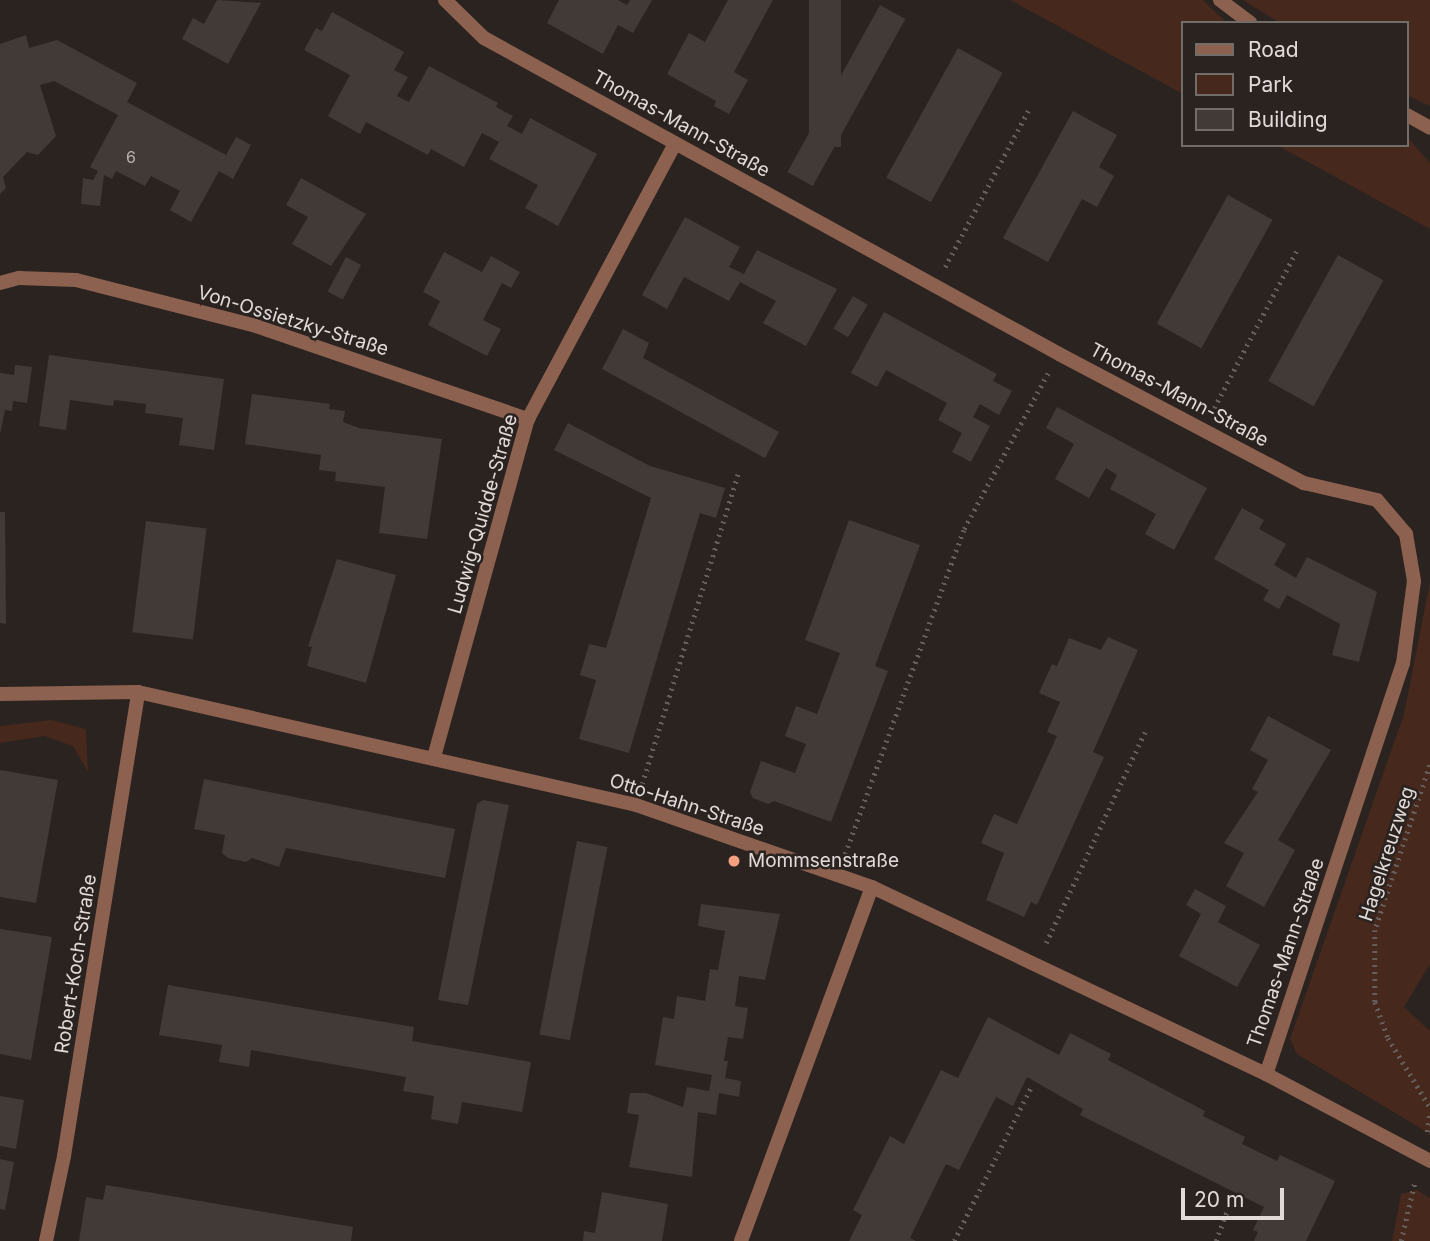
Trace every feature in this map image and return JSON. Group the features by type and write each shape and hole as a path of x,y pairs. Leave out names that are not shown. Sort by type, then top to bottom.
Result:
{"street":[{"name":"Thomas-Mann-Straße","path":"445,0 484,38 1059,354 1304,483 1377,500 1406,534 1414,581 1403,663 1266,1073"},
{"path":"1220,0 1247,21"},
{"path":"1409,116 1430,128"},
{"name":"Ludwig-Quidde-Straße","path":"434,757 528,419 675,144"},
{"name":"Von-Ossietzky-Straße","path":"0,283 19,278 76,280 253,325 528,419"},
{"name":"Otto-Hahn-Straße","path":"0,694 138,692 434,757 636,805 872,887 1266,1073 1430,1161"},
{"name":"Robert-Koch-Straße","path":"47,1241 64,1156 138,692"},
{"path":"741,1241 872,887"}],"path":[{"path":"935,286 1030,107"},
{"path":"1203,428 1298,248"},
{"path":"837,875 964,529 1059,354"},
{"path":"636,805 738,473"},
{"path":"1037,963 1146,730"},
{"name":"Hagelkreuzweg","path":"1430,765 1376,930 1375,1002 1388,1038 1430,1107"},
{"path":"954,1241 1031,1087"},
{"path":"1216,1241 1229,1205"}],"green space":[{"path":"1010,0 1203,0 1225,21 1182,21 1182,93"},
{"path":"1243,0 1430,0 1430,106 1409,96 1409,21 1277,21"},
{"path":"1409,139 1430,163 1430,229 1281,147 1409,147"},
{"path":"1430,582 1430,964 1404,1007 1430,1031 1430,1134 1297,1054 1290,1039 1404,714"},
{"path":"51,720 86,729 88,772 73,746 44,736 0,743 0,726"},
{"path":"1417,1190 1430,1198 1430,1241 1392,1241 1401,1194"}],"building":[{"path":"217,0 261,3 228,64 182,39 193,18 204,24"},
{"path":"559,0 618,0 627,5 630,0 652,0 633,33 618,25 603,54 547,23"},
{"path":"728,0 773,0 734,72 748,80 729,114 714,106 716,101 667,74 689,33 705,42"},
{"path":"809,0 841,0 841,147 809,147"},
{"path":"880,5 905,19 813,186 787,172"},
{"path":"332,12 404,52 394,70 408,77 397,96 409,102 429,66 498,103 496,107 513,116 507,126 522,134 530,118 597,154 558,226 525,208 538,185 489,159 499,142 482,133 464,167 431,149 428,155 366,122 360,134 328,116 350,75 304,50 316,28 322,31"},
{"path":"26,35 29,48 57,40 137,83 127,102 226,155 236,137 251,145 233,179 219,171 191,222 170,210 180,191 151,176 145,186 116,171 112,179 104,175 100,206 81,204 83,178 93,180 98,171 90,167 118,115 54,81 40,85 56,136 38,155 27,152 3,177 6,188 0,194 0,44"},
{"path":"958,48 1003,73 931,202 886,177"},
{"path":"1073,111 1117,135 1099,167 1114,176 1097,207 1082,199 1048,262 1003,238"},
{"path":"301,178 366,214 331,266 292,244 308,217 286,205"},
{"path":"1228,195 1273,220 1201,348 1157,324"},
{"path":"685,217 740,247 729,267 744,274 757,250 837,289 806,346 763,323 776,301 740,282 729,301 684,277 667,309 642,295"},
{"path":"444,252 482,272 491,256 520,272 511,288 502,283 483,320 501,329 487,356 428,325 440,301 423,292"},
{"path":"1338,255 1383,280 1314,406 1268,381"},
{"path":"346,257 361,265 343,299 328,291"},
{"path":"853,296 868,305 848,337 833,329"},
{"path":"884,312 997,374 993,381 1012,391 999,415 980,404 973,417 990,426 971,462 952,452 962,433 938,420 947,403 886,370 877,387 851,373"},
{"path":"623,329 649,343 643,358 779,432 765,458 602,369"},
{"path":"49,355 224,379 214,450 179,445 183,418 145,413 146,404 114,400 113,406 70,400 66,430 39,426"},
{"path":"15,365 32,367 27,403 13,401 12,411 5,410 0,434 0,373 14,375"},
{"path":"252,394 330,404 329,409 345,411 343,422 359,428 442,439 427,539 379,533 385,487 335,481 336,472 319,470 321,455 245,444"},
{"path":"1057,407 1207,488 1174,550 1145,534 1156,514 1110,489 1117,475 1106,468 1089,498 1055,479 1074,444 1046,428"},
{"path":"568,423 650,466 725,488 716,518 700,513 629,753 579,739 596,680 580,675 589,644 606,648 651,498 554,450"},
{"path":"1242,508 1264,520 1259,529 1286,544 1274,565 1296,578 1307,557 1377,592 1359,662 1332,655 1340,624 1287,595 1279,609 1263,600 1269,590 1214,559"},
{"path":"0,512 5,512 6,624 0,623"},
{"path":"849,520 920,545 875,666 888,671 831,822 774,801 768,804 753,798 750,792 761,761 795,773 806,744 785,736 796,706 817,714 840,653 805,640"},
{"path":"146,521 207,528 193,640 132,632"},
{"path":"337,559 396,575 366,683 307,666 312,647 308,646"},
{"path":"1108,637 1138,650 1093,752 1104,757 1037,905 1031,902 1024,917 986,900 1004,853 981,843 994,814 1017,824 1057,736 1047,732 1060,702 1039,693 1052,664 1057,666 1069,638 1101,650"},
{"path":"1268,716 1331,750 1278,840 1295,850 1264,907 1226,886 1244,853 1224,843 1258,792 1252,789 1268,760 1250,750"},
{"path":"0,770 58,780 36,903 0,897"},
{"path":"204,779 455,829 445,878 286,848 279,867 252,858 246,862 228,858 222,853 225,835 194,829"},
{"path":"483,800 509,805 468,1005 438,1000 477,804"},
{"path":"577,841 607,847 570,1040 539,1034"},
{"path":"1195,889 1226,906 1218,922 1260,945 1237,987 1179,956 1201,914 1186,905"},
{"path":"701,904 780,914 765,980 739,976 735,1006 748,1008 743,1039 728,1037 724,1061 728,1061 725,1078 741,1081 739,1097 719,1093 716,1115 698,1112 692,1177 629,1167 639,1115 627,1113 630,1093 646,1093 683,1107 687,1087 709,1091 712,1075 655,1065 663,1017 674,1019 677,996 705,1001 710,969 718,970 725,931 698,926"},
{"path":"0,929 52,937 31,1060 0,1054"},
{"path":"168,985 414,1027 412,1041 531,1062 522,1112 462,1102 458,1124 431,1119 434,1096 403,1091 406,1077 251,1050 249,1067 219,1062 222,1045 159,1035"},
{"path":"988,1017 1059,1055 1070,1033 1111,1054 1108,1060 1205,1111 1203,1116 1245,1137 1242,1144 1277,1161 1280,1155 1335,1181 1306,1241 1254,1241 1258,1232 1253,1230 1264,1207 1080,1115 1083,1109 1027,1077 1013,1106 996,1097 959,1170 946,1164 910,1238 916,1241 849,1241 862,1215 853,1210 890,1136 904,1144 941,1070 958,1078"},
{"path":"0,1096 24,1100 16,1149 0,1146"},
{"path":"0,1159 14,1162 5,1210 0,1209"},
{"path":"106,1185 353,1227 351,1241 79,1241 86,1197 103,1200"},
{"path":"602,1192 668,1204 662,1241 583,1241 584,1231 595,1233"}],"place":[{"name":"Mommsenstraße","path":"734,861"}]}
